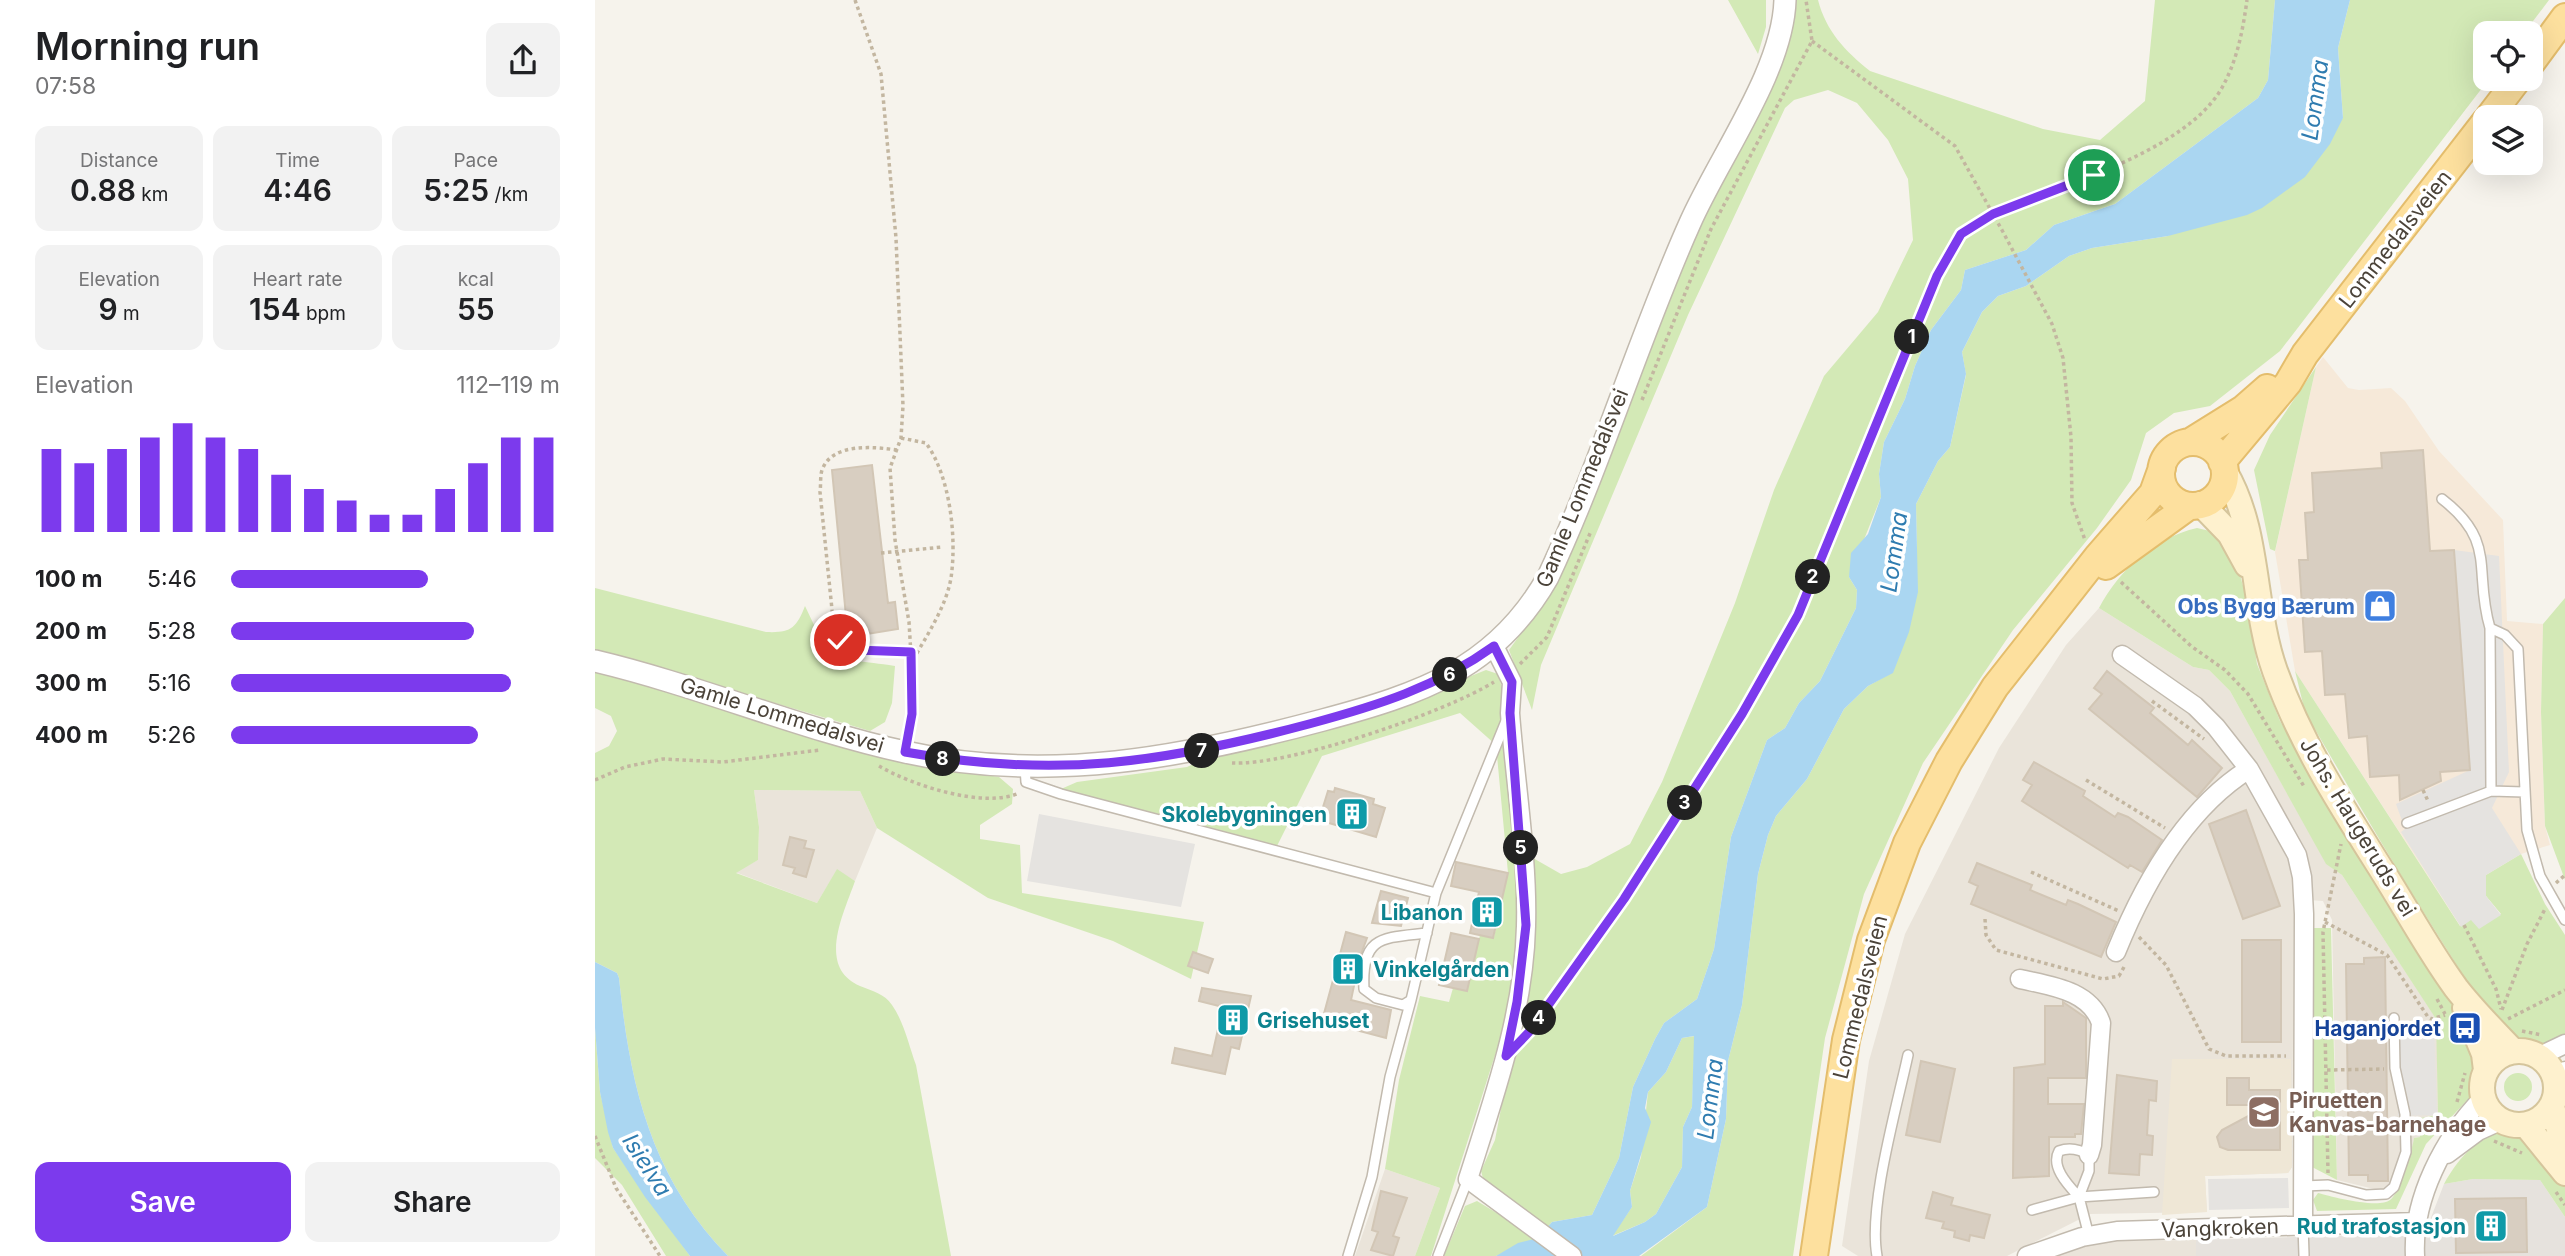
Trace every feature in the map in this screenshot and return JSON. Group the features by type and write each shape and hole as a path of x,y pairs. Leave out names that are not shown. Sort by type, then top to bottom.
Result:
{"main road":[{"path":"2543,47 2565,17"},
{"path":"2498,105 2509,91"},
{"name":"Lommedalsveien","path":"2224,467 2288,383 2305,355 2473,138"},
{"name":"Lommedalsveien","path":"2190,442 2243,409 2305,355"},
{"path":"2190,442 2207,446 2224,467 2220,492 2195,505 2170,495 2163,483 2162,468 2168,455 2190,442"},
{"name":"Johs. Haugeruds vei","path":"2224,467 2238,493 2248,528 2254,578 2274,669 2302,737 2327,785 2457,988 2484,1054 2476,1065"},
{"name":"Lommedalsveien","path":"1814,1256 1846,1040 1871,940 1893,876 1928,800 1975,717 2035,635 2153,493 2162,468"},
{"name":"Lommedalsveien","path":"2079,585 2195,505"},
{"name":"Johs. Haugeruds vei","path":"2195,505 2230,534 2254,578"},
{"name":"Johs. Haugeruds vei","path":"2457,988 2515,1040"},
{"path":"2515,1040 2527,1051 2544,1045 2551,1068 2561,1075 2552,1107 2538,1121 2526,1125 2500,1121 2488,1110 2476,1065 2501,1055 2515,1040"},
{"path":"2552,1107 2565,1149"},
{"path":"2526,1125 2565,1173"}],"street":[{"name":"Gamle Lommedalsvei","path":"595,661 905,752 1030,776 1131,762 1257,738 1378,705 1450,676 1494,646 1532,606 1557,557 1690,223 1772,60 1783,28 1785,0"},
{"path":"1494,646 1509,673 1513,693 1510,713 1526,925 1517,1002 1506,1056 1468,1179 1572,1256"},
{"path":"2122,655 2195,706 2216,727 2249,769 2297,855 2302,877 2303,1225"},
{"path":"2116,952 2129,922 2178,836 2211,796 2249,769"},
{"path":"2020,979 2078,996 2096,1009 2101,1023 2089,1155"},
{"path":"2544,1045 2565,1044"},
{"path":"2415,1256 2417,1223 2425,1192 2464,1117 2483,1098"},
{"path":"2442,1158 2478,1131 2500,1121"},
{"name":"Vangkroken","path":"2027,1256 2089,1236 2117,1231 2417,1223"}],"lane":[{"path":"2442,499 2475,531 2481,554 2490,628 2491,791"},
{"path":"2490,628 2505,635 2518,649 2524,792 2531,852 2552,899 2565,920"},
{"path":"1348,1256 1372,1177 1390,1077 1436,893 1510,713"},
{"path":"1030,776 1436,893"},
{"path":"2407,823 2491,791 2524,792"},
{"path":"1411,1000 1403,1005 1376,998 1364,989 1363,974 1371,946 1383,938 1427,933"},
{"path":"2304,1186 2328,1185 2365,1195 2386,1194 2395,1186 2406,1152 2405,1114 2395,1068 2394,1018"},
{"path":"1877,1256 1874,1232 1879,1199 1908,1055"},
{"path":"2079,1197 2089,1171 2089,1155 2080,1149 2065,1149 2056,1156 2065,1182 2079,1197 2089,1236"},
{"path":"1438,1256 1468,1179"},
{"path":"2032,1210 2079,1197 2154,1192"},
{"path":"2303,1225 2304,1255"}],"path":[{"path":"855,0 881,74 896,238 903,406 901,438 890,468 894,528 909,622 912,662 912,714 905,752"},
{"path":"1640,407 1711,229 1812,41 1806,0"},
{"path":"1529,1032 1624,899 1742,714 1798,615 1937,276 1961,234 1993,214 2106,169 2163,141 2202,112 2224,85 2241,43 2247,0"},
{"path":"1812,41 1955,146 2003,232 2052,324 2063,358 2071,437 2072,503 2090,550"},
{"path":"901,438 926,443 935,456 948,508 952,556 951,579 941,609 912,662"},
{"path":"897,450 872,446 846,450 829,459 822,469 820,492 834,629 840,640 856,650 911,652"},
{"path":"1228,762 1282,757 1369,732 1459,701 1509,673 1547,637 1595,520"},
{"path":"881,553 943,547"},
{"path":"2114,576 2191,646 2225,670 2248,694 2305,789"},
{"path":"595,779 643,762 663,759 723,762 829,750"},
{"path":"878,766 916,782 972,797 994,799 1011,797 1030,776"},
{"path":"2086,780 2178,836"},
{"path":"2334,833 2348,855"},
{"path":"2328,1185 2325,921 2341,844"},
{"path":"2031,872 2129,922 2166,965 2209,1049 2226,1056 2303,1056"},
{"path":"2501,1010 2527,944 2552,899 2556,883 2565,875"},
{"path":"1985,919 1986,935 1996,950 2103,979 2113,980 2124,970 2125,961 2116,952"},
{"path":"2325,921 2387,955 2428,1017 2445,1015"},
{"path":"2464,925 2496,989 2501,1023"},
{"path":"2431,990 2450,1024"},
{"path":"2501,1023 2565,990"},
{"path":"2501,1023 2509,1026"},
{"path":"2515,1040 2532,1035 2544,1045"},
{"path":"2458,1111 2457,1100 2476,1065"},
{"path":"2327,1069 2395,1068"},
{"path":"595,1136 616,1188 660,1256"}],"shaded area":[{"path":"2323,357 2348,388 2391,388 2405,401 2439,451 2503,520 2507,621 2543,624 2541,712 2545,826 2550,845 2521,854 2486,875 2461,927 2295,671 2275,552 2316,367"},
{"path":"2454,550 2499,556 2509,772 2492,808 2521,854 2486,875 2486,896 2501,915 2479,929 2471,920 2461,927 2401,832 2405,829 2396,804 2470,770"},
{"path":"2099,608 2193,667 2209,670 2230,691 2326,863 2342,875 2437,1020 2438,1116 2420,1118 2420,1137 2414,1138 2412,1155 2395,1190 2374,1189 2337,1180 2332,920 2323,901 2294,899 2292,1167 2288,1173 2205,1176 2207,1212 2090,1214 2007,1256 1858,1256 1842,1246 1869,1061 1905,934 1999,748 2066,645"},
{"path":"754,790 860,791 877,828 855,881 837,870 817,903 735,872 758,860 759,827"},
{"path":"1039,814 1195,844 1181,907 1027,881"},
{"path":"2396,1020 2434,1024 2437,1115 2398,1116"},
{"path":"2172,1059 2291,1059 2292,1167 2288,1173 2205,1176 2207,1212 2162,1215"},
{"path":"1385,1169 1440,1188 1415,1256 1355,1256"},
{"path":"2288,1178 2289,1208 2209,1210 2208,1179"},
{"path":"2473,1179 2540,1180 2565,1217 2565,1256 2196,1256 2196,1240 2425,1233 2444,1184"},
{"path":"2196,1240 2196,1256 2044,1256 2110,1241"}],"green space":[{"path":"1728,0 1766,0 1766,27 1758,54"},
{"path":"1794,0 1818,0 1831,31 1852,56 1870,71 2043,129 2100,140 2145,101 2155,0 2275,0 2268,80 2258,98 2115,204 2054,225 2026,250 1965,270 1961,290 1931,330 1915,366 1905,399 1884,442 1879,474 1881,497 1849,577 1857,590 1856,608 1820,681 1799,703 1785,728 1767,740 1731,837 1714,949 1697,999 1664,1023 1655,1039 1633,1087 1619,1158 1592,1215 1552,1222 1547,1228 1484,1182 1481,1171 1495,1140 1534,937 1533,858 1561,874 1587,867 1630,844 1662,782 1735,603 1774,490 1824,376 1878,312 1913,240 1908,179 1888,140 1857,103 1828,90 1794,100 1785,108 1688,315 1541,665 1532,710 1509,650 1530,621"},
{"path":"2350,0 2549,0 2533,21 2473,21 2473,91 2480,91 2280,351 2210,406 2174,413 2146,433 2131,480 2097,528 2013,630 1923,763 1864,894 1825,1038 1793,1256 1641,1256 1707,1207 1726,1119 1728,1061 1742,1005 1758,874 1768,835 1776,816 1807,779 1844,709 1868,686 1893,672 1917,553 1916,504 1938,461 1950,447 1966,375 1962,352 1982,312 1998,296 2026,286 2069,256 2092,248 2168,236 2343,118 2338,48"},
{"path":"2316,367 2275,551 2270,549 2254,470 2270,435"},
{"path":"2197,528 2210,531 2224,542 2236,561 2247,600 2257,664 2280,721 2469,1033 2477,1075 2472,1095 2426,1144 2396,1209 2317,1211 2313,1200 2318,1193 2376,1203 2390,1200 2394,1196 2405,1171 2414,1138 2420,1137 2420,1118 2438,1115 2436,1019 2342,875 2326,864 2230,691 2209,670 2193,667 2099,608 2117,580 2140,557 2167,539"},
{"path":"595,588 766,632 781,632 791,628 805,606 822,640 837,656 895,666 892,703 885,722 870,731 703,682 595,654"},
{"path":"2565,598 2565,880 2545,826 2541,712 2543,624"},
{"path":"1486,670 1498,674 1503,691 1519,908 1511,1005 1431,1256 1415,1256 1440,1188 1385,1169 1399,1080 1420,996 1449,1002 1453,988 1467,991 1480,935 1494,937 1508,873 1496,745 1460,713 1322,756 1277,846 1061,789 1077,782 1187,767 1213,755 1383,711"},
{"path":"595,671 917,764 999,777 1013,789 1012,804 980,825 980,839 1020,845 1022,893 1204,922 1191,979 1113,941 988,898 877,828 860,791 754,790 759,827 758,860 736,873 817,903 837,869 855,881 837,938 839,966 847,977 889,1001 903,1026 916,1065 951,1256 728,1256 701,1225 680,1194 648,1127 638,1092 619,978 617,973 595,962 595,753 609,746 617,731 611,716 595,708"},
{"path":"2295,671 2460,926 2471,919 2501,914 2486,896 2486,875 2521,854 2545,904 2565,935 2565,1037 2544,1044 2523,1044 2502,1033 2490,1018 2403,879 2305,712"},
{"path":"2312,928 2331,928 2337,1180 2312,1167"},
{"path":"595,1028 600,1092 613,1148 690,1256 666,1256 622,1185 595,1158"},
{"path":"1695,1036 1692,1107 1683,1127 1682,1167 1656,1214 1645,1222 1612,1236 1632,1207 1630,1191 1641,1157 1648,1092 1666,1072 1682,1038"},
{"path":"2518,1073 2528,1077 2532,1087 2528,1097 2518,1101 2508,1097 2504,1087 2508,1077"},
{"path":"2503,1131 2522,1134 2547,1160 2565,1187 2565,1217 2540,1180 2473,1179 2444,1184 2475,1145"},
{"path":"1477,1201 1538,1238 1496,1256 1444,1256 1465,1206"}],"water":[{"name":"Lomma","path":"2275,0 2350,0 2338,48 2343,118 2330,144 2305,177 2262,208 2247,215 2168,236 2092,248 2069,256 2026,286 1998,296 1982,312 1962,352 1966,374 1950,447 1938,461 1916,504 1918,592 1909,632 1893,673 1868,686 1844,709 1807,779 1776,816 1768,835 1758,874 1742,1005 1728,1061 1726,1119 1707,1207 1639,1256 1496,1256 1518,1243 1538,1238 1552,1222 1592,1215 1619,1158 1633,1087 1655,1039 1664,1023 1697,999 1714,949 1731,837 1767,740 1785,728 1799,703 1820,681 1856,608 1857,590 1849,577 1851,553 1868,534 1881,497 1879,474 1884,442 1905,399 1915,366 1931,330 1961,290 1965,270 2026,250 2054,225 2115,204 2258,98 2268,80","holes":["1694,1036 1692,1107 1683,1127 1682,1167 1656,1214 1645,1222 1613,1236 1632,1207 1630,1191 1651,1122 1645,1108 1648,1092 1666,1072 1682,1038"]},
{"name":"Isielva","path":"595,962 617,973 619,978 638,1092 662,1161 701,1225 728,1256 690,1256 645,1197 613,1148 600,1092 595,1028"}],"building":[{"name":"Obs Bygg Bærum","path":"2423,450 2430,551 2454,550 2470,770 2440,772 2441,781 2400,800 2399,775 2370,777 2367,736 2349,738 2345,694 2325,695 2322,651 2305,652 2299,560 2308,560 2305,513 2314,512 2312,473 2382,468 2381,453"},
{"path":"872,465 888,603 895,602 898,629 848,637 832,470"},
{"path":"2107,671 2154,708 2150,713 2188,745 2192,740 2222,768 2197,797 2089,709 2102,694 2094,688"},
{"path":"2034,762 2085,791 2083,796 2115,817 2118,813 2128,817 2162,840 2142,872 2130,865 2128,868 2022,801 2032,785 2023,780"},
{"name":"Skolebygningen","path":"1335,788 1374,799 1373,804 1385,808 1376,837 1319,820 1328,791 1334,792"},
{"path":"2246,810 2280,906 2243,919 2209,824"},
{"path":"790,837 806,841 804,848 814,850 806,877 793,873 795,868 783,865"},
{"name":"Libanon","path":"1456,862 1508,873 1493,938 1470,933 1479,892 1451,886"},
{"path":"1977,863 2032,885 2030,890 2066,905 2068,900 2116,922 2101,957 1971,904 1978,886 1969,882"},
{"path":"1381,891 1408,898 1401,926 1372,923"},
{"name":"Vinkelgården","path":"1346,932 1367,938 1351,1000 1391,1010 1386,1038 1322,1021"},
{"path":"1451,933 1479,939 1467,991 1439,985"},
{"path":"2242,940 2281,940 2281,1042 2242,1042"},
{"path":"1193,952 1213,959 1208,973 1188,966"},
{"path":"2385,957 2388,1181 2368,1181 2368,1175 2349,1175 2346,964 2364,964 2364,958"},
{"path":"1202,988 1251,996 1239,1049 1231,1047 1225,1074 1172,1063 1175,1048 1212,1056 1223,1007 1199,1001"},
{"path":"2063,1002 2086,1018 2086,1078 2048,1078 2048,1104 2084,1104 2081,1134 2075,1134 2075,1137 2049,1137 2049,1176 2013,1178 2014,1068 2045,1064 2045,1006 2063,1006"},
{"path":"1921,1061 1955,1069 1940,1142 1906,1135"},
{"path":"2117,1075 2157,1081 2156,1101 2149,1100 2147,1135 2153,1136 2152,1155 2140,1154 2139,1175 2109,1173"},
{"path":"2227,1078 2249,1078 2249,1090 2280,1090 2280,1150 2228,1150 2220,1147 2217,1137 2222,1130 2269,1105 2227,1105"},
{"path":"1381,1191 1407,1198 1393,1236 1399,1238 1393,1256 1371,1250 1378,1232 1372,1230"},
{"path":"1933,1192 1953,1198 1951,1205 1990,1215 1984,1238 1970,1235 1969,1241 1954,1237 1955,1231 1942,1228 1944,1222 1926,1218"},
{"name":"Rud trafostasjon","path":"2526,1198 2527,1252 2456,1253 2455,1199"}],"place":[{"name":"Obs Bygg Bærum","path":"2380,606"},
{"name":"Skolebygningen","path":"1352,814"},
{"name":"Libanon","path":"1487,912"},
{"name":"Vinkelgården","path":"1348,969"},
{"name":"Grisehuset","path":"1233,1020"},
{"name":"Haganjordet","path":"2465,1028"},
{"name":"Piruetten Kanvas-barnehage","path":"2264,1112"},
{"name":"Rud trafostasjon","path":"2491,1226"}],"route":[{"path":"840,640 856,650 911,652 912,714 905,752 1025,767 1131,762 1202,751 1257,738 1378,705 1427,686 1450,676 1494,646 1512,682 1510,713 1526,925 1517,1002 1506,1056 1529,1032 1624,899 1742,714 1798,615 1937,276 1961,234 1993,214 2094,175"}]}
